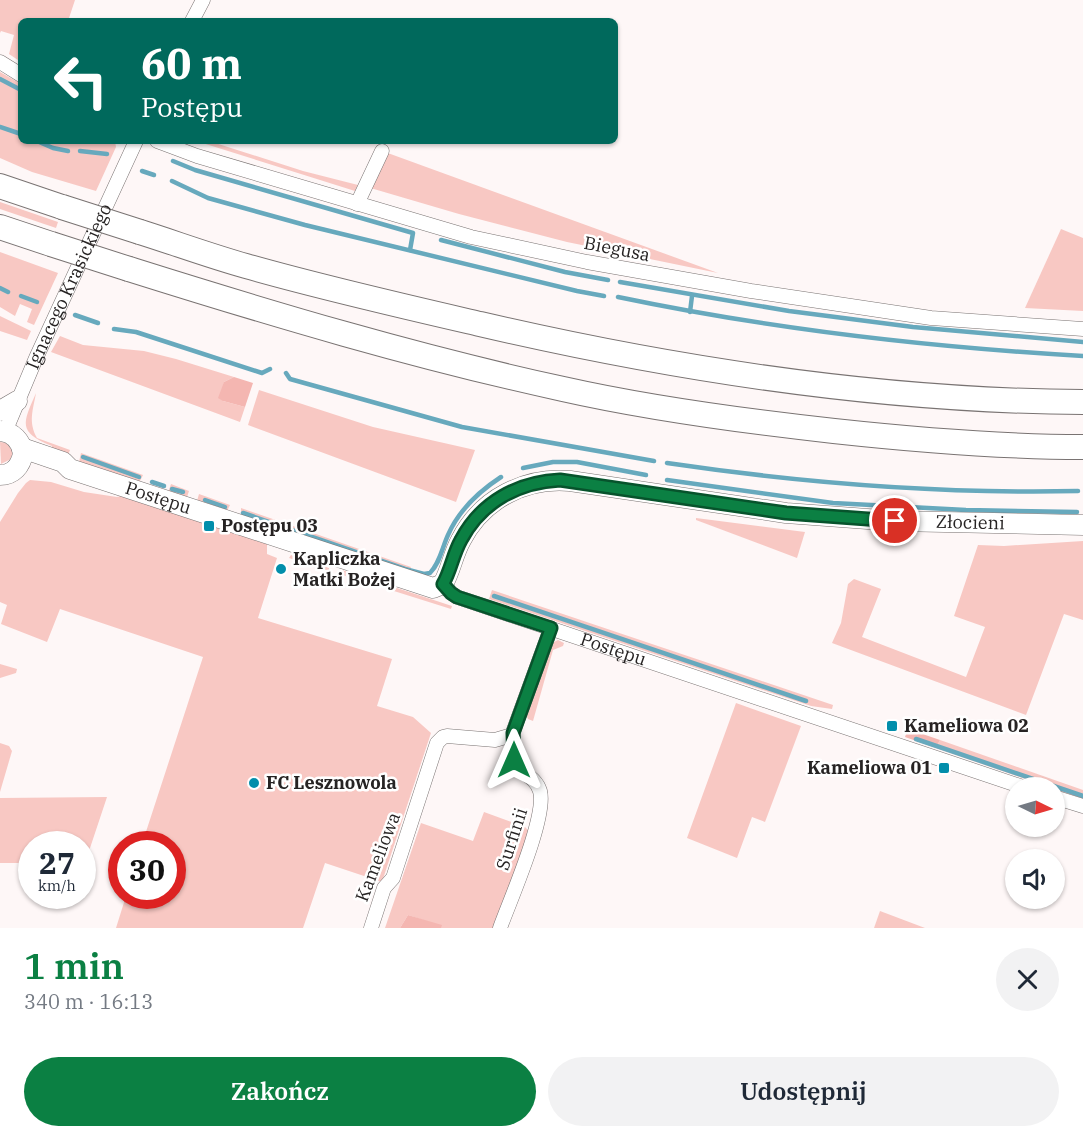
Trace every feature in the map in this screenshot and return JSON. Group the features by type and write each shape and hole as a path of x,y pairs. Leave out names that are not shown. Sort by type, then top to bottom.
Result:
{"highway":[{"path":"7,186 62,207 245,266 542,338 677,365 785,380 940,397 1083,402"},
{"path":"0,227 264,312 360,339 563,389 662,409 758,423 916,440 989,445 1083,447"}],"street":[{"path":"194,18 203,0"},
{"path":"0,62 18,73"},
{"name":"Ignacego Krasickiego","path":"3,432 135,144"},
{"name":"Biegusa","path":"165,144 197,156 471,237 587,262 667,277 931,318 1083,329"},
{"path":"357,204 382,151"},
{"path":"0,411 17,401"},
{"path":"3,432 17,438 22,448 22,459 6,476"},
{"name":"Postępu","path":"22,448 63,462 70,469 430,587 436,588 443,584 457,597 1005,781"},
{"name":"Postępu","path":"6,476 35,466 58,472 70,469"},
{"name":"Złocieni","path":"443,584 462,538 480,513 495,500 518,488 551,480 786,513 895,521 1083,525"},
{"path":"513,733 551,628"},
{"name":"Kameliowa","path":"370,928 384,888 393,878 437,743 447,736 495,740 509,737 513,733"},
{"name":"Surfinii","path":"500,928 534,834 541,803 537,784 515,765 513,733"},
{"path":"1065,801 1083,807"}],"shaded area":[{"path":"0,0 75,0 69,18 18,18 18,60 9,54 14,35 1,31 0,33"},
{"path":"0,72 18,82 18,144 116,144 116,147 96,191 32,172 0,158"},
{"path":"206,144 218,144 303,171 358,185 355,191"},
{"path":"385,152 718,273 567,242 367,187"},
{"path":"0,202 58,222 56,228 0,209"},
{"path":"1061,229 1083,238 1083,311 1025,308"},
{"path":"0,252 58,273 34,325 27,322 32,309 20,304 15,316 0,307"},
{"path":"0,316 31,331 27,340 0,331"},
{"path":"60,336 83,345 144,351 234,377 224,382 223,401 245,407 240,422 51,352"},
{"path":"234,377 253,383 245,407 218,398 224,382"},
{"path":"259,390 373,427 475,450 456,502 248,425"},
{"path":"36,393 32,421 37,438 70,450 68,455 51,449 52,446 33,436 28,431 26,419"},
{"path":"0,442 7,443 13,452 11,459 1,464"},
{"path":"81,453 143,475 139,483 79,462"},
{"path":"30,480 51,482 84,492 121,496 267,544 267,554 277,558 258,618 392,659 377,706 413,717 431,733 382,882 325,863 303,928 116,928 122,909 186,909 186,831 146,831 203,657 60,609 47,642 1,624 7,605 0,602 0,522"},
{"path":"171,484 189,491 187,497 168,493"},
{"path":"199,494 230,505 227,511 197,501"},
{"path":"241,508 411,567 409,572 241,516"},
{"path":"696,518 805,532 797,558 696,520"},
{"path":"1083,541 1083,620 1064,614 1026,715 832,643 841,623 848,584 854,579 881,589 862,637 966,677 985,627 954,616 978,545 1004,546"},
{"path":"291,555 329,568 329,571 289,558"},
{"path":"342,570 452,606 451,609 340,574"},
{"path":"492,590 833,705 832,709 811,706 489,599"},
{"path":"558,640 564,643 563,646 553,650 533,721 528,719 526,714 552,643"},
{"path":"0,664 17,669 16,673 0,678"},
{"path":"736,703 801,726 765,822 752,817 737,858 687,838"},
{"path":"908,729 940,740 936,748 905,737"},
{"path":"940,740 1046,777 1020,777 936,748"},
{"path":"0,743 9,746 12,751 0,792"},
{"path":"1065,784 1083,790 1083,799 1065,793"},
{"path":"107,797 96,831 18,831 18,863 0,863 0,798"},
{"path":"484,812 525,827 530,832 495,928 441,928 441,926 408,915 400,928 385,928 421,823 473,841"},
{"path":"880,911 925,928 874,928"},
{"path":"408,915 442,925 441,928 400,928"}],"waterway":[{"path":"0,79 18,88"},
{"path":"0,127 18,133"},
{"path":"44,144 68,151"},
{"path":"80,151 107,154"},
{"path":"173,161 195,170 413,233 410,250"},
{"path":"142,171 154,175"},
{"path":"172,181 208,198 305,225 604,296"},
{"path":"441,240 565,272 608,280"},
{"path":"620,282 789,311 913,327 1083,342"},
{"path":"0,288 8,292"},
{"path":"21,296 37,302"},
{"path":"690,312 692,296"},
{"path":"618,297 733,318 849,335 1083,356"},
{"path":"75,315 98,323"},
{"path":"114,329 136,332 262,373 270,369"},
{"path":"286,373 290,379 462,427 654,461"},
{"path":"83,457 139,477"},
{"path":"523,468 553,462 577,462 646,475"},
{"path":"667,463 872,486 975,491 1078,491"},
{"path":"243,513 424,574 430,573 436,565 452,526 464,510 477,495 501,477"},
{"path":"667,480 833,503 966,510 1077,512"},
{"path":"152,482 164,486"},
{"path":"172,489 183,492"},
{"path":"205,500 225,507"},
{"path":"494,596 806,701"},
{"path":"916,739 1083,796"}],"place":[{"name":"Postępu 03","path":"209,526"},
{"name":"Kapliczka Matki Bożej","path":"281,569"},
{"name":"Kameliowa 02","path":"892,726"},
{"name":"Kameliowa 01","path":"944,768"},
{"name":"FC Lesznowola","path":"254,783"}],"route":[{"path":"514,760 513,733 551,628 457,597 443,584 468,528 495,500 529,484 560,480 786,513 895,521"}]}
